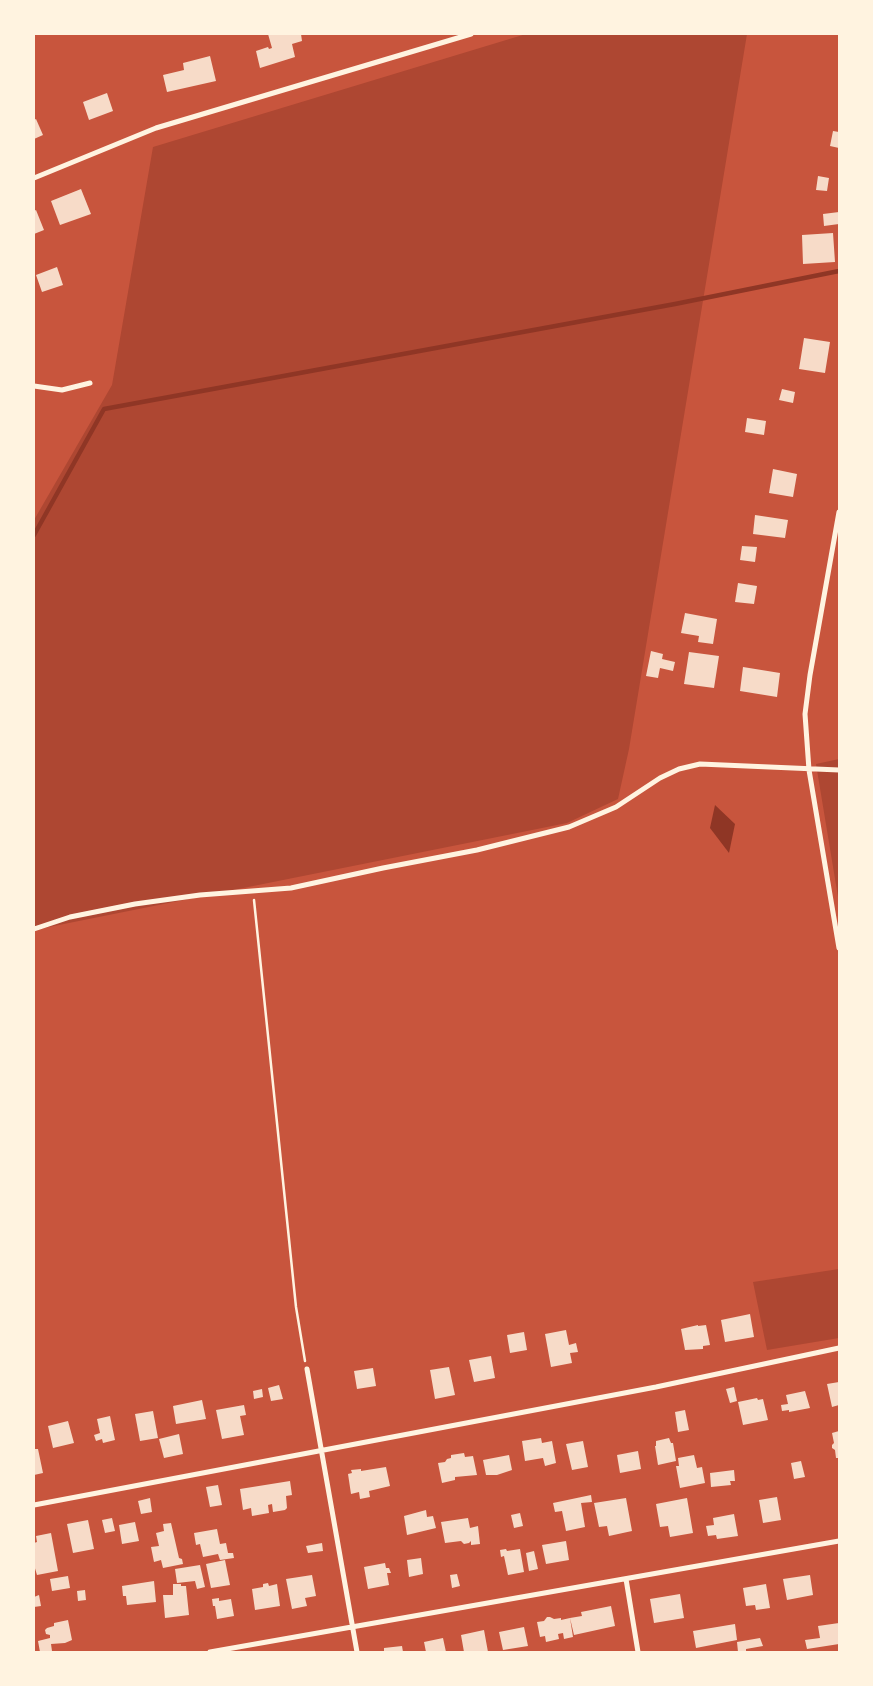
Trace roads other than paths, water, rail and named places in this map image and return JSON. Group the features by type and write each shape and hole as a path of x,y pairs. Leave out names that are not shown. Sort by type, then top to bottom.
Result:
{"street":[{"path":"34,178 156,128 471,34"},
{"path":"34,386 62,390 90,383"},
{"path":"839,512 810,675 805,714 810,770 839,948"},
{"path":"34,929 70,917 135,904 200,895 291,888 477,850 568,827 616,807 660,778 679,769 700,764 839,770"},
{"path":"34,1505 656,1387 839,1348"},
{"path":"307,1369 357,1652"},
{"path":"210,1652 839,1541"},
{"path":"626,1579 638,1652"}],"waterway":[{"path":"34,535 104,409 675,304 839,271"}]}
